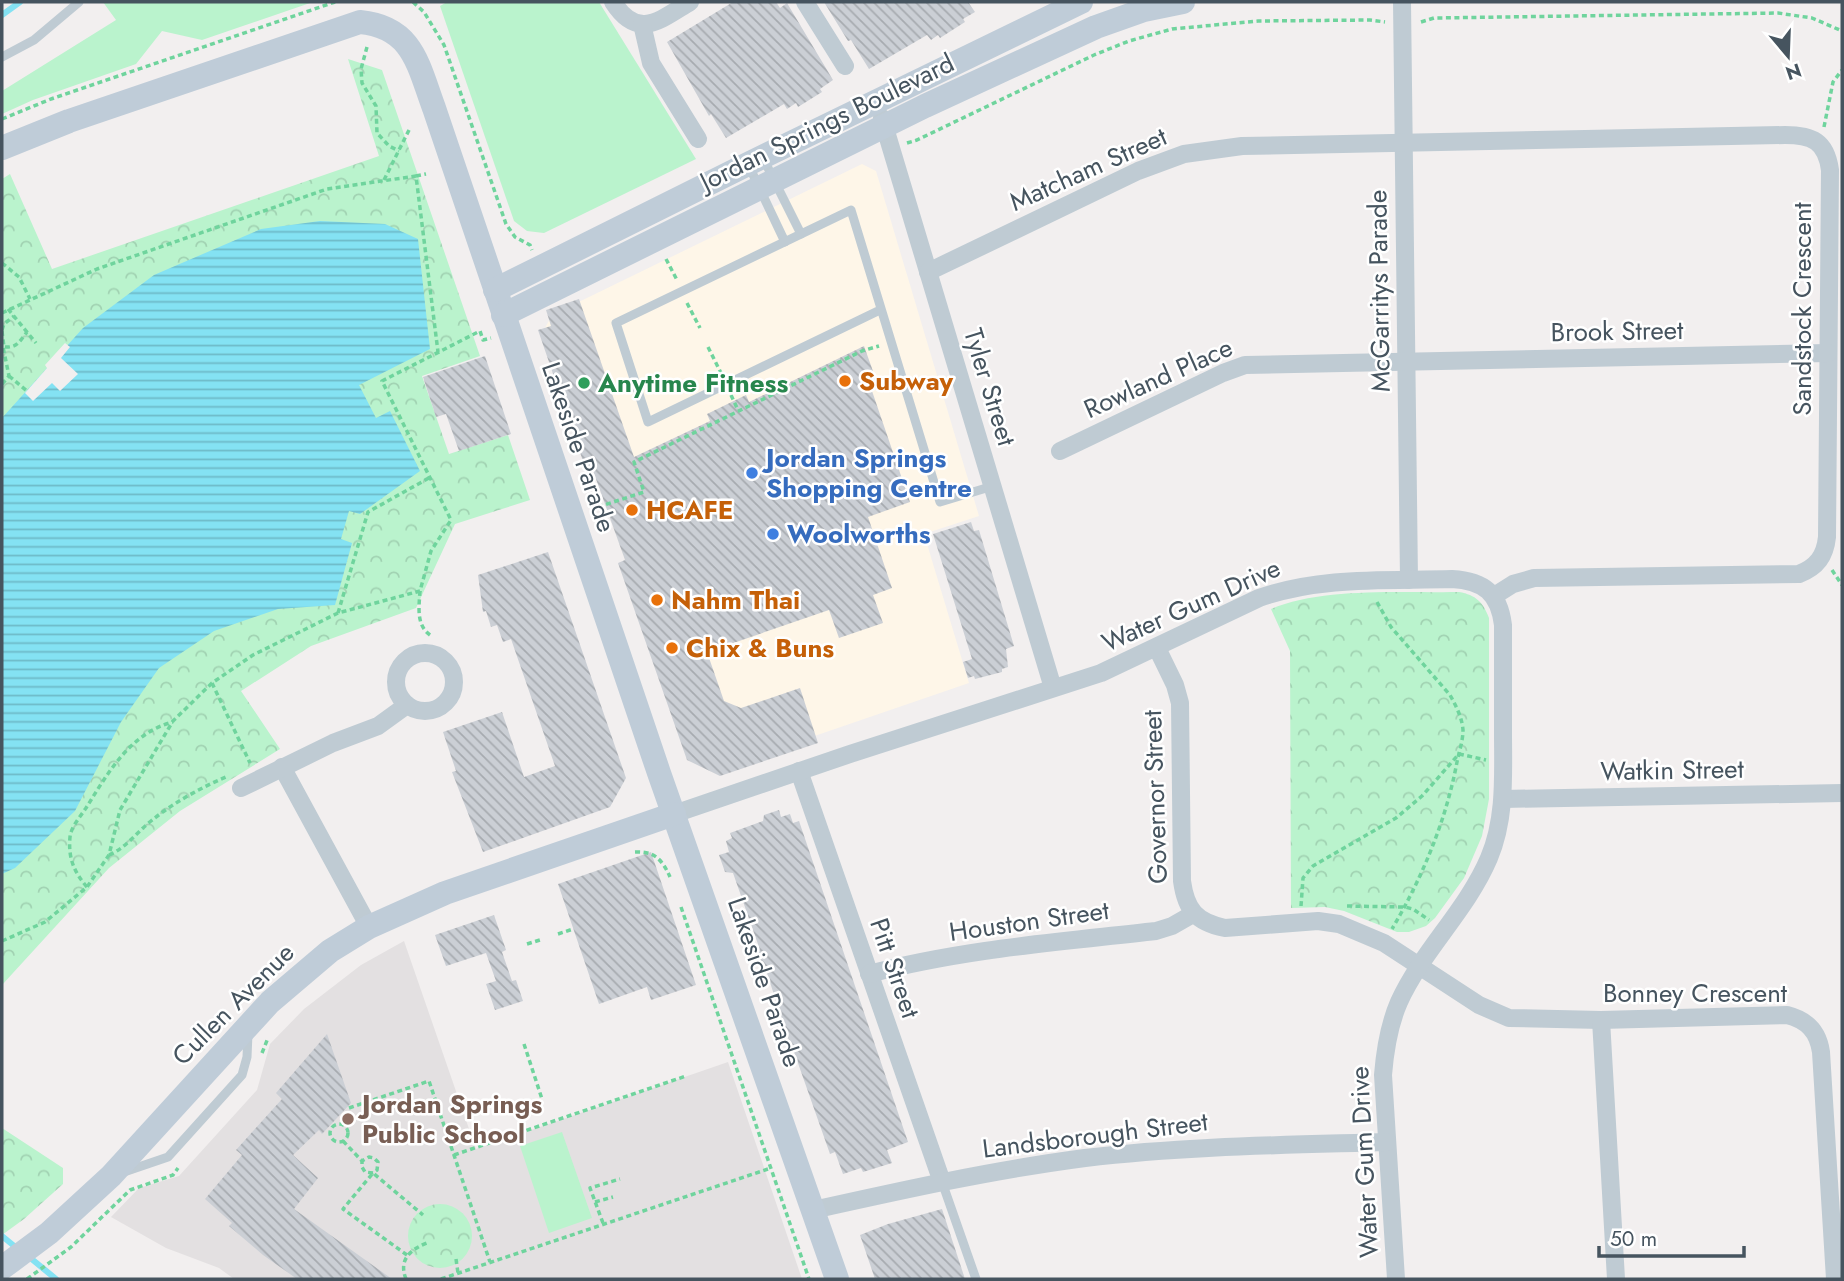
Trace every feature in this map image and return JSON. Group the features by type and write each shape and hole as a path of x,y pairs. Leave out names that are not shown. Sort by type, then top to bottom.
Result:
{"street":[{"path":"613,2 625,17 642,24 662,20 690,2"},
{"path":"805,2 845,66"},
{"name":"Jordan Springs Boulevard","path":"495,290 1081,2"},
{"name":"Jordan Springs Boulevard","path":"503,315 884,126 1096,27 1144,10 1183,2"},
{"name":"McGarritys Parade","path":"1402,2 1409,580"},
{"name":"Lakeside Parade","path":"2,148 82,117 360,22 380,24 395,33 408,46 419,66 674,814 837,1279"},
{"path":"642,24 651,63 698,139"},
{"name":"Tyler Street","path":"877,102 1053,688"},
{"path":"1404,141 1797,135 1816,141"},
{"name":"Matcham Street","path":"928,272 1138,171 1184,154 1241,146 1404,141"},
{"name":"Sandstock Crescent","path":"1494,596 1513,584 1534,578 1799,573 1816,564 1823,556 1827,537 1830,170 1826,153 1816,141"},
{"name":"Brook Street","path":"1406,361 1828,353"},
{"name":"Rowland Place","path":"1060,451 1245,365 1406,361"},
{"name":"Water Gum Drive","path":"674,814 1101,673 1281,590 1325,582 1409,580 1466,580 1484,587 1499,604 1503,625 1503,799 1490,858 1397,1006 1386,1046 1383,1075 1396,1279"},
{"name":"Governor Street","path":"1157,648 1175,685 1180,703 1182,881 1183,893 1193,914 1213,926 1225,928 1318,921 1339,924 1384,943 1420,967"},
{"path":"243,781 378,726 407,705"},
{"path":"282,767 369,926"},
{"name":"Pitt Street","path":"799,771 942,1182"},
{"name":"Watkin Street","path":"1503,799 1842,793"},
{"name":"Cullen Avenue","path":"2,1268 49,1233 111,1176 249,1024 294,980 330,951 369,926 445,893 674,814"},
{"name":"Houston Street","path":"869,974 998,949 1156,931 1172,926 1193,914"},
{"name":"Bonney Crescent","path":"1420,967 1479,1005 1509,1018 1601,1020 1787,1015 1800,1018 1810,1025 1821,1052 1835,1279"},
{"path":"1601,1020 1616,1279"},
{"name":"Landsborough Street","path":"813,1210 942,1182 1038,1165 1140,1153 1254,1145 1387,1142"}],"lane":[{"path":"2,57 34,40 79,2"},
{"path":"755,160 767,184 801,234"},
{"path":"755,160 767,184 785,242"},
{"path":"880,310 648,422 616,323 851,210 940,502 992,486"},
{"path":"942,1182 976,1279"}],"path":[{"path":"2,119 51,99 335,2"},
{"path":"413,2 424,12 444,45 506,224 515,237 530,245"},
{"path":"1413,22 1448,18 1778,13 1812,18 1842,31"},
{"path":"902,144 917,140 1094,55 1129,41 1172,29 1258,20 1390,22"},
{"path":"367,47 360,77 376,106 377,133 389,146 399,151"},
{"path":"1816,141 1826,123 1833,82 1842,70"},
{"path":"383,181 410,128"},
{"path":"2,313 97,270 327,189 426,174"},
{"path":"416,176 438,352"},
{"path":"667,261 677,282"},
{"path":"2,263 19,277 30,299"},
{"path":"687,301 700,328"},
{"path":"8,309 36,343"},
{"path":"14,316 4,324 3,346 9,376 27,391"},
{"path":"430,635 420,619 420,591 431,551 451,520 382,381 480,331 484,340 491,338"},
{"path":"3,346 18,345 27,332"},
{"path":"598,507 643,492 634,462 862,351 881,345"},
{"path":"708,346 722,376"},
{"path":"2,384 9,376"},
{"path":"730,393 739,411"},
{"path":"731,415 735,423"},
{"path":"338,613 368,512 429,478"},
{"path":"1829,565 1842,585"},
{"path":"2,941 45,922 87,887 109,855 120,810 173,721 212,683 253,655 338,613 420,591"},
{"path":"1377,602 1391,627 1450,695 1463,728 1459,754 1438,830 1405,907 1391,930"},
{"path":"109,855 121,850 151,821 180,800 243,781 212,683"},
{"path":"87,887 75,873 69,853 70,833 122,754 156,726 173,721"},
{"path":"1459,754 1492,761"},
{"path":"1301,906 1301,885 1305,873 1396,818 1422,796 1459,754"},
{"path":"634,852 648,849 664,865 674,887"},
{"path":"678,899 809,1279"},
{"path":"1340,906 1405,907 1413,909 1432,922"},
{"path":"558,934 573,929"},
{"path":"527,944 542,939"},
{"path":"260,1060 267,1039 275,1030"},
{"path":"524,1044 542,1099"},
{"path":"454,1155 686,1076"},
{"path":"349,1108 429,1081 490,1262"},
{"path":"343,1124 347,1128 348,1134 343,1141 337,1142 332,1138 331,1129 335,1125 343,1124"},
{"path":"343,1141 362,1161 365,1172 373,1173 423,1215"},
{"path":"362,1161 369,1157 376,1160 378,1167 343,1209 407,1255"},
{"path":"27,1279 71,1247 130,1190 173,1174 182,1164"},
{"path":"440,1279 771,1168"},
{"path":"603,1223 590,1188 620,1178"},
{"path":"595,1202 613,1197"},
{"path":"406,1279 403,1264 407,1255 414,1248 429,1242"},
{"path":"456,1259 458,1273"}],"shaded area":[{"path":"862,164 876,171 979,516 924,534 969,683 721,768 692,754 545,328 552,315"},
{"name":"Jordan Springs Public School","path":"404,941 476,1149 728,1062 802,1279 234,1279 219,1268 166,1248 111,1217 139,1188 179,1176 257,1090 270,1044 304,1009 361,965"}],"green space":[{"path":"103,2 313,2 202,40 162,31 136,64 33,100 2,114 2,91 116,20"},
{"path":"447,2 599,2 696,159 544,233 527,231 514,221 440,6"},
{"path":"348,59 382,70 480,356 422,376 449,454 508,435 530,500 455,524 416,608 311,646 241,691 280,749 180,811 109,868 2,985 2,179 10,174 52,269 379,156"},
{"path":"1459,592 1478,600 1489,618 1489,799 1482,836 1464,878 1435,918 1426,926 1409,932 1397,932 1344,911 1325,907 1291,908 1290,651 1271,609 1291,602 1338,594"},
{"path":"2,1128 63,1168 63,1184 2,1235"},
{"path":"562,1132 592,1218 549,1233 520,1146"},
{"path":"440,1204 458,1210 466,1218 472,1236 466,1254 458,1262 440,1268 422,1262 414,1254 408,1236 414,1218 422,1210"}],"water":[{"path":"320,221 385,224 418,239 430,349 359,385 376,418 390,411 420,471 360,514 349,511 341,539 352,543 335,605 278,609 214,631 159,668 121,722 75,811 15,868 2,874 2,418 83,328 154,275 261,229"}],"pier":[{"path":"65,343 70,347 61,358 78,374 60,391 52,383 33,401 25,393"}],"building":[{"path":"733,2 776,2 780,8 787,3 833,80 820,89 822,92 798,107 796,103 787,109 784,104 726,138 711,114 709,116 667,42"},
{"path":"824,2 968,2 975,12 940,38 938,35 931,40 927,35 869,69"},
{"path":"579,299 634,457 710,421 707,414 746,395 749,402 864,346 879,388 872,391 910,502 868,517 892,588 873,595 883,623 839,638 829,610 707,652 724,701 741,708 800,688 818,743 720,776 687,760 618,563 625,560 591,465 585,467 538,330 551,326 546,310"},
{"path":"485,356 511,434 459,451 446,414 436,417 423,377"},
{"path":"971,522 974,531 979,530 1014,646 1006,649 1008,667 1002,669 1002,672 975,679 974,676 968,678 963,662 972,659 933,534"},
{"path":"548,552 626,778 610,807 483,852 452,772 456,771 443,732 502,712 524,777 555,766 511,639 503,642 497,625 491,627 486,611 483,612 478,575"},
{"path":"779,810 781,817 790,814 793,823 799,821 908,1142 887,1150 892,1163 863,1172 861,1168 843,1174 835,1152 830,1154 764,964 756,948 759,947 733,873 725,872 719,855 729,852 726,841 732,838 730,833 763,821 764,815"},
{"path":"651,852 696,985 651,1000 647,987 599,1004 558,884"},
{"path":"494,915 506,950 502,952 512,981 516,980 523,1001 495,1010 486,984 496,981 486,953 446,966 435,935"},
{"path":"327,1034 351,1103 322,1134 319,1130 293,1155 318,1178 294,1209 392,1279 297,1279 229,1226 232,1223 205,1199 242,1155 236,1150 282,1099 276,1093"},
{"path":"942,1209 965,1279 875,1279 860,1235"}],"waterway":[{"path":"2,15 20,2"},
{"path":"2,1236 19,1250"},
{"path":"28,1256 56,1279"}],"place":[{"name":"Subway","path":"845,381"},
{"name":"Anytime Fitness","path":"584,383"},
{"name":"Jordan Springs Shopping Centre","path":"752,473"},
{"name":"HCAFE","path":"632,510"},
{"name":"Woolworths","path":"773,534"},
{"name":"Nahm Thai","path":"657,600"},
{"name":"Chix & Buns","path":"672,648"},
{"name":"Jordan Springs Public School","path":"348,1119"}]}
